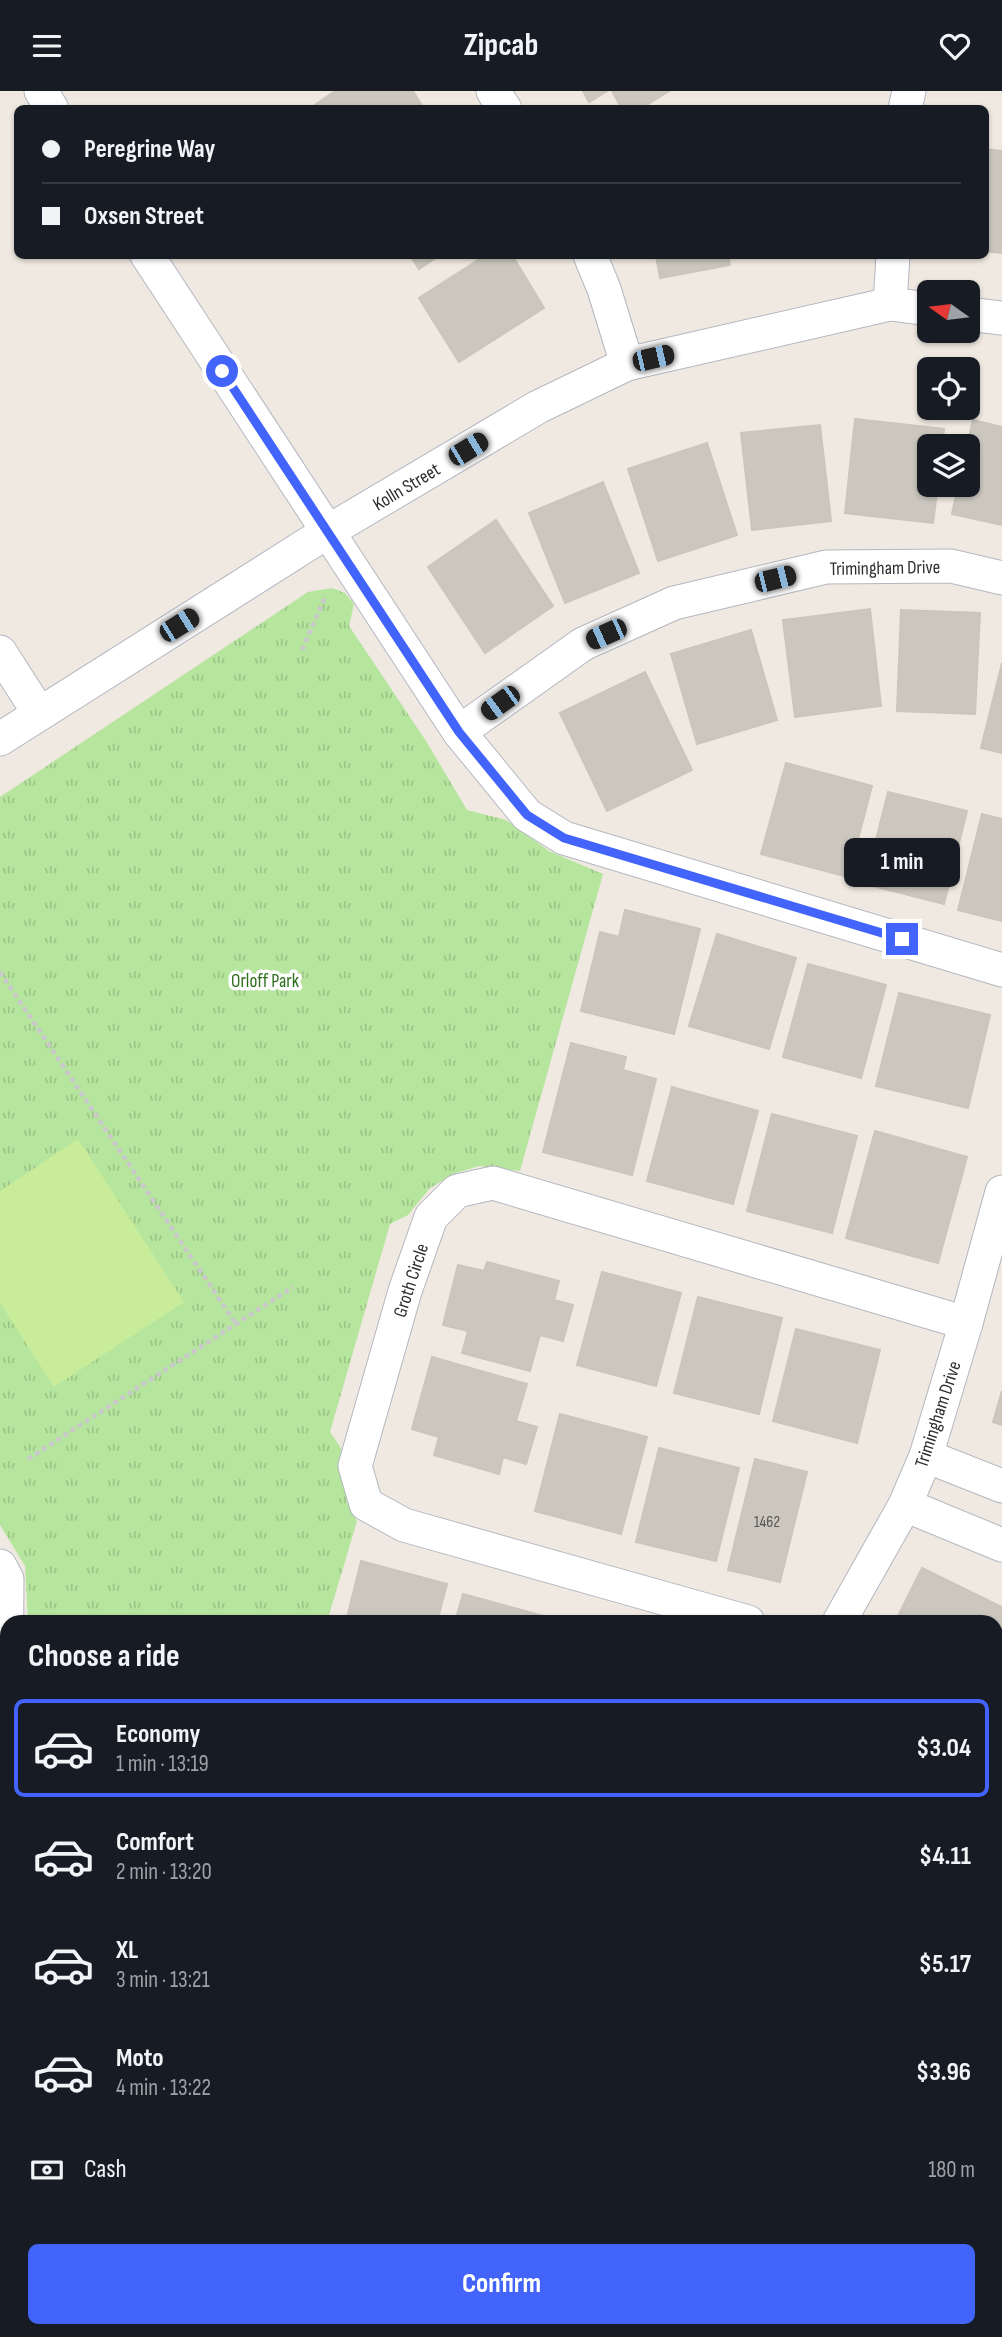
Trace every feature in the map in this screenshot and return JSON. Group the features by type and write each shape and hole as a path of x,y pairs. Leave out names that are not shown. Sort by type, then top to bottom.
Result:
{"street":[{"path":"150,259 459,732 527,815 564,838 1002,970"},
{"path":"592,259 604,289 626,364"},
{"path":"890,304 893,259"},
{"name":"Kolln Street","path":"0,739 327,532 538,407 626,364 890,304 917,307"},
{"path":"980,315 1002,318"},
{"name":"Trimingham Drive","path":"459,732 583,644 674,604 826,567 951,566 1002,578"},
{"path":"0,652 39,713"},
{"name":"Groth Circle","path":"723,1615 404,1525 366,1504 355,1466 405,1291 431,1217 457,1191 493,1182 966,1323"},
{"name":"Trimingham Drive","path":"843,1615 905,1505 926,1456 1002,1192"},
{"path":"926,1456 1002,1486"},
{"path":"905,1505 1002,1545"},
{"path":"0,1566 7,1579 7,1615"}],"path":[{"path":"302,650 326,596"},
{"path":"0,972 236,1324"},
{"path":"28,1459 293,1287"}],"green space":[{"name":"Orloff Park","path":"332,588 345,593 354,604 349,626 426,741 467,810 506,820 549,851 603,874 520,1171 479,1166 456,1173 430,1188 408,1215 390,1224 330,1432 341,1448 341,1469 347,1501 357,1521 329,1615 28,1615 25,1566 0,1525 0,797 308,592"},
{"path":"78,1139 184,1302 54,1387 0,1303 0,1191"}],"building":[{"path":"335,91 413,91 422,105 315,105"},
{"path":"583,91 607,91 589,102"},
{"path":"612,91 669,91 646,105 620,105"},
{"path":"989,149 1002,151 1002,253 989,251"},
{"path":"413,259 434,259 419,269"},
{"path":"480,259 514,259 544,308 459,362 419,298"},
{"path":"657,259 729,259 730,265 660,278"},
{"path":"855,419 944,429 943,434 917,434 917,497 936,497 933,523 845,513"},
{"path":"973,420 1002,427 1002,525 952,514 956,497 980,497 980,434 970,434"},
{"path":"820,425 831,521 752,530 741,433"},
{"path":"707,443 737,535 658,561 628,469"},
{"path":"603,482 639,573 565,603 529,513"},
{"path":"496,520 553,606 485,653 428,567"},
{"path":"870,609 881,706 795,717 783,620"},
{"path":"901,610 980,613 975,714 897,711"},
{"path":"751,630 777,720 697,744 671,654"},
{"path":"1002,663 1002,753 981,748"},
{"path":"645,672 692,770 607,811 560,713"},
{"path":"786,763 872,786 848,877 761,854"},
{"path":"888,792 967,811 944,904 865,884"},
{"path":"982,814 1002,819 1002,921 958,910"},
{"path":"625,910 700,929 674,1034 581,1011 600,932 619,937"},
{"path":"717,934 796,958 769,1049 689,1026"},
{"path":"808,964 886,985 861,1078 783,1057"},
{"path":"899,993 990,1015 968,1108 876,1086"},
{"path":"571,1043 626,1057 623,1070 656,1079 632,1175 543,1152"},
{"path":"672,1087 758,1111 733,1204 647,1181"},
{"path":"772,1114 857,1136 832,1233 747,1211"},
{"path":"875,1131 967,1157 938,1263 846,1238"},
{"path":"487,1262 559,1281 554,1300 573,1305 563,1341 540,1335 530,1371 462,1353 468,1331 443,1325 458,1265 484,1271"},
{"path":"602,1272 681,1293 656,1386 577,1365"},
{"path":"698,1297 782,1318 759,1414 674,1393"},
{"path":"796,1329 880,1350 857,1443 773,1421"},
{"path":"432,1357 527,1384 516,1421 537,1427 526,1464 503,1457 499,1474 434,1455 439,1437 412,1429"},
{"path":"1002,1391 1002,1425 993,1422"},
{"path":"560,1414 647,1437 621,1534 535,1511"},
{"path":"659,1448 739,1468 716,1561 636,1542"},
{"path":"755,1459 807,1472 780,1582 728,1570"},
{"path":"361,1561 447,1584 439,1615 348,1615"},
{"path":"922,1568 1002,1607 1002,1615 898,1615"},
{"path":"463,1594 540,1615 457,1615"}],"route":[{"path":"222,371 459,732 527,815 564,838 902,939"}]}
